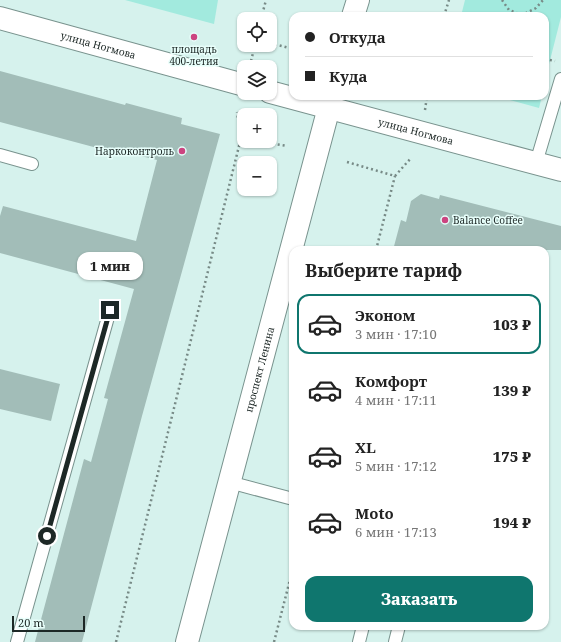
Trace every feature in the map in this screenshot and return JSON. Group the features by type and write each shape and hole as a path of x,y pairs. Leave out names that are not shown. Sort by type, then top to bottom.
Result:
{"main road":[{"path":"354,12 358,0"},
{"name":"улица Ногмова","path":"0,18 237,82"},
{"name":"улица Ногмова","path":"277,93 289,95"},
{"name":"улица Ногмова","path":"318,100 330,102 561,170"},
{"name":"проспект Ленина","path":"292,246 330,102"},
{"name":"проспект Ленина","path":"187,642 289,256"}],"lane":[{"path":"536,163 561,79"},
{"path":"0,155 32,164"},
{"path":"17,642 110,310"},
{"path":"229,482 289,498"},
{"path":"359,642 362,630"},
{"path":"395,642 398,630"}],"path":[{"path":"263,12 266,0"},
{"path":"445,12 449,0"},
{"path":"502,0 512,12"},
{"path":"529,12 536,8 543,0"},
{"path":"277,45 289,48"},
{"path":"424,114 426,100"},
{"path":"277,144 287,146"},
{"path":"116,642 240,148"},
{"path":"377,246 395,176 411,158"},
{"path":"347,162 395,176"},
{"path":"274,642 289,584"}],"green space":[{"path":"125,0 218,0 214,24"},
{"path":"465,0 561,0 561,17 549,64 549,12 462,12"},
{"path":"510,100 541,100 539,108"}],"building":[{"path":"0,71 125,105 126,103 182,118 181,124 220,134 142,416 82,642 35,642 84,459 91,462 108,399 104,398 134,289 0,253 0,216 3,206 136,241 157,160 117,150 116,153 0,122"},
{"path":"421,194 439,199 440,195 561,226 561,250 549,250 549,246 394,246 401,220 406,222 411,201"},
{"path":"0,369 60,384 51,421 0,409"}],"place":[{"name":"площадь 400-летия","path":"194,37"},
{"name":"Наркоконтроль","path":"182,151"},
{"name":"Balance Coffee","path":"445,220"}],"route":[{"path":"47,536 110,310"}]}
